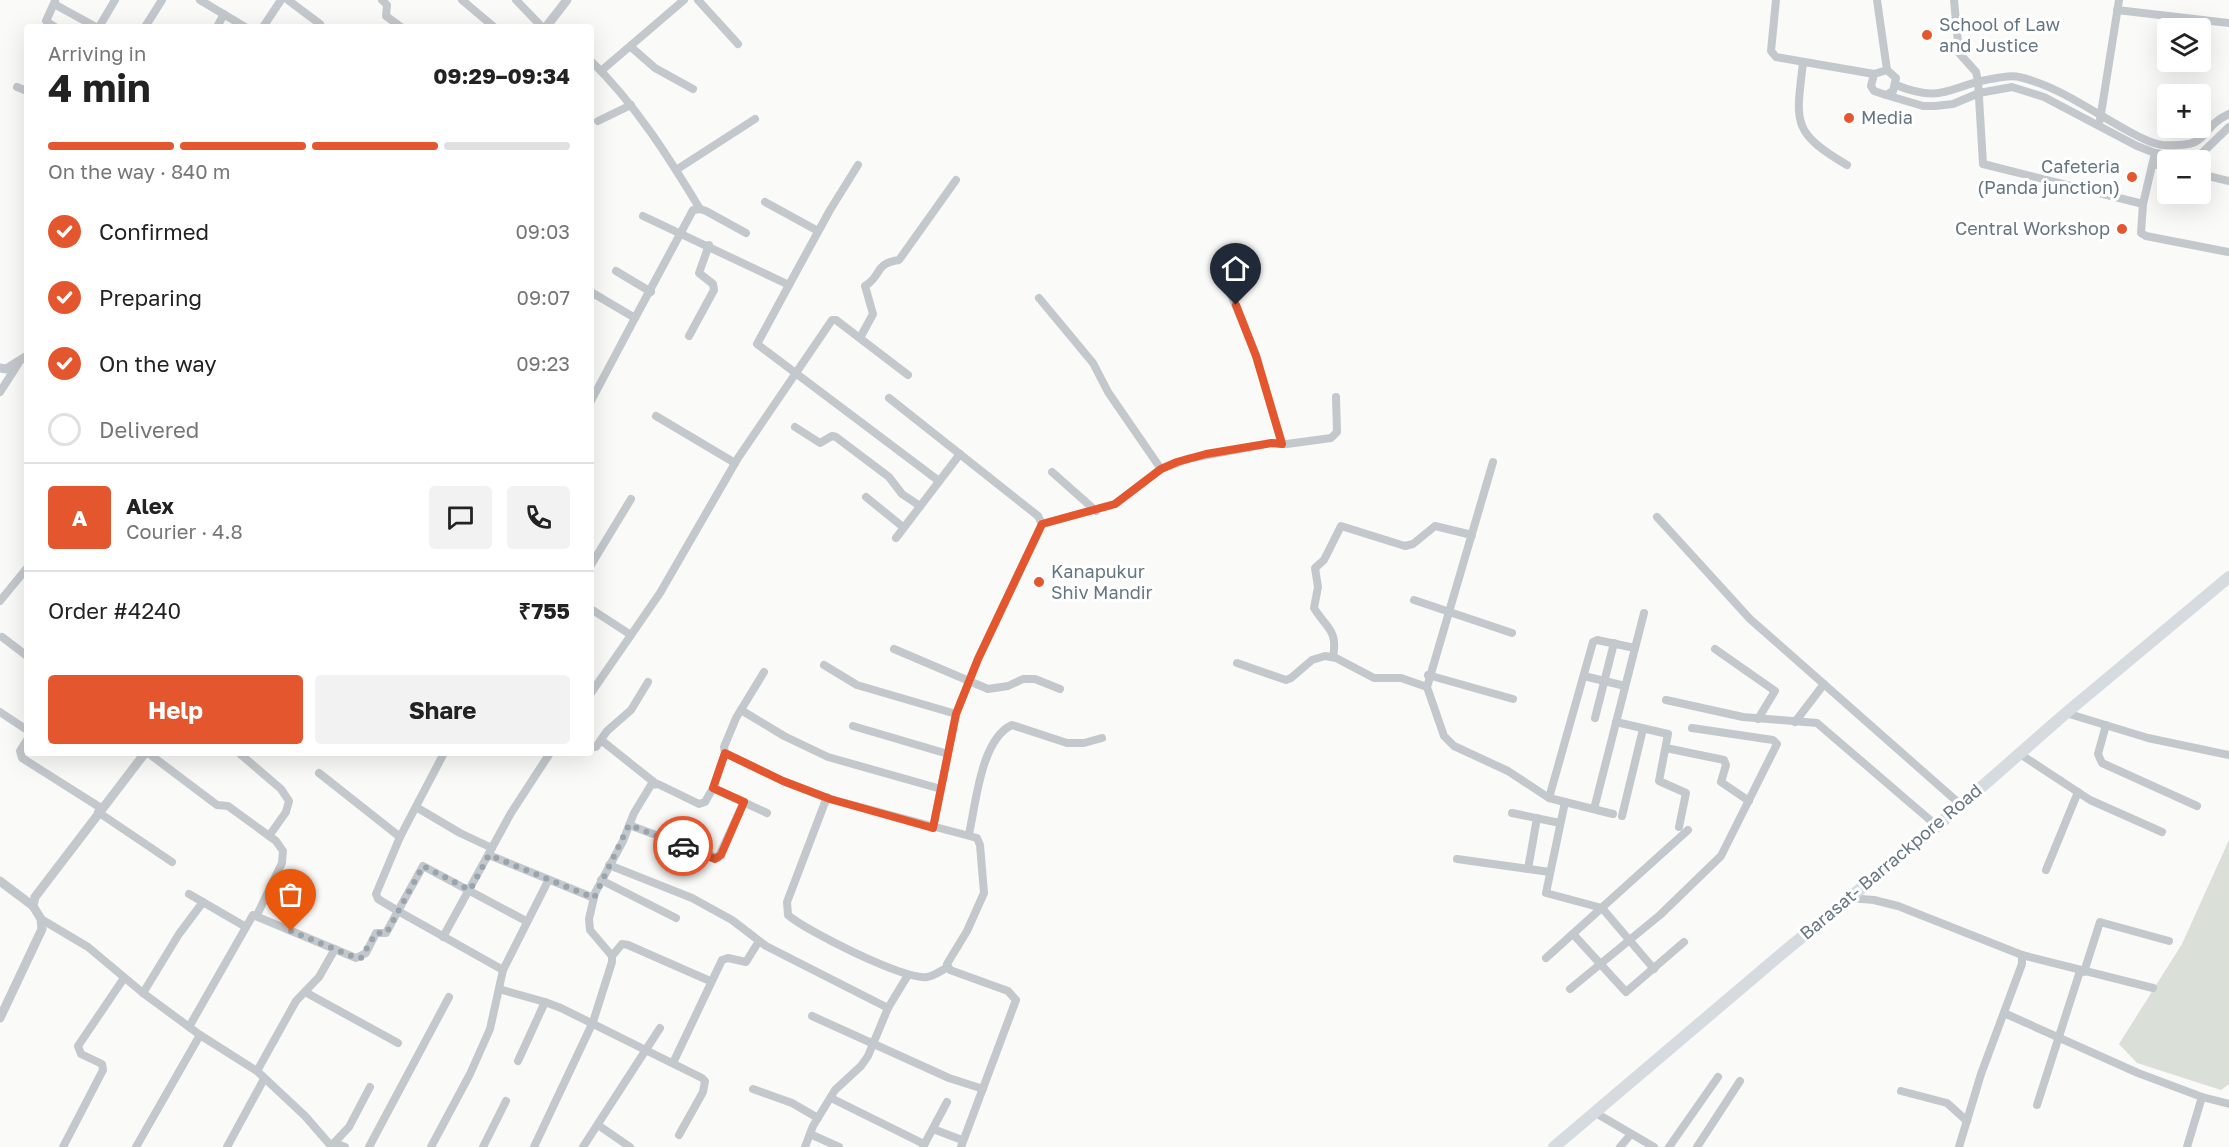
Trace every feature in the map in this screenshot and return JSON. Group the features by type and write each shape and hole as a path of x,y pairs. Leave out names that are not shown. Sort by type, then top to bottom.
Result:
{"main road":[{"name":"Barasat- Barrackpore Road","path":"1554,1147 1848,898 1937,826 2066,713 2229,577"}],"street":[{"path":"100,24 115,0"},
{"path":"148,24 162,0"},
{"path":"200,0 240,24"},
{"path":"265,24 281,0"},
{"path":"288,0 320,24"},
{"path":"382,0 387,5 386,16 397,24"},
{"path":"462,0 491,24"},
{"path":"516,0 546,24"},
{"path":"550,24 567,0"},
{"path":"601,71 684,0"},
{"path":"698,0 738,44"},
{"path":"1776,0 1771,51 1780,59 1874,74 1887,70 1893,73 1896,85"},
{"path":"1877,0 1887,70"},
{"path":"1954,0 1959,53 1976,72 1978,81 1981,159 1987,167 2143,204"},
{"path":"2099,128 2119,0"},
{"path":"50,24 46,21 55,2 93,24"},
{"path":"2117,10 2229,23"},
{"path":"219,24 224,14"},
{"path":"631,47 655,68 693,89"},
{"path":"1803,63 1797,110 1800,121 1821,149 1847,165"},
{"path":"594,64 631,105 676,170 699,209 746,233"},
{"path":"1874,74 1871,86 1874,91 1923,105 1953,104 1979,93 2012,87 2026,90 2066,108 2099,128 2156,153 2198,156 2229,127"},
{"path":"1896,85 1916,93 1932,95 1954,91 1978,81 2019,76 2068,96 2101,117 2153,143 2183,145 2200,141 2216,122 2229,114"},
{"path":"1886,95 1896,85"},
{"path":"17,87 24,90"},
{"path":"598,121 631,105"},
{"path":"676,170 755,119"},
{"path":"2156,153 2143,204 2140,228 2145,236 2228,252"},
{"path":"2153,164 2157,165"},
{"path":"858,165 818,231 757,344 939,481"},
{"path":"2211,177 2229,181"},
{"path":"860,338 873,314 865,286 874,280 876,273 886,262 899,260 956,180"},
{"path":"765,202 818,231"},
{"path":"594,395 693,210 699,209"},
{"path":"643,216 709,245 789,285"},
{"path":"689,336 714,286 699,273 709,245"},
{"path":"616,271 651,292"},
{"path":"1228,287 1256,356 1282,444"},
{"path":"594,297 635,318"},
{"path":"1039,298 1093,363 1108,392 1161,469"},
{"path":"594,689 660,593 735,463 832,320 836,320 908,375"},
{"path":"0,392 24,359"},
{"path":"0,368 6,369 18,364"},
{"path":"1042,524 1096,511 1127,497 1161,469 1206,454 1335,436 1336,397"},
{"path":"889,398 1038,516 1042,524"},
{"path":"656,416 735,463"},
{"path":"795,428 820,443 832,436 836,437 889,477 902,494 920,506"},
{"path":"896,538 960,454"},
{"path":"1493,462 1428,675 1427,687 1448,741 1508,771 1550,798 1618,815 1644,729"},
{"path":"1052,472 1096,511"},
{"path":"866,497 903,526"},
{"path":"594,560 631,499"},
{"path":"1657,518 1749,619 1961,805"},
{"path":"933,828 956,714 978,659 1042,524"},
{"path":"1333,657 1336,643 1334,634 1314,608 1318,586 1314,571 1317,565 1324,560 1341,526 1405,546 1413,544 1435,526 1472,535"},
{"path":"0,602 24,572"},
{"path":"1414,600 1512,633"},
{"path":"594,611 631,635"},
{"path":"1594,809 1644,612"},
{"path":"1,638 24,654"},
{"path":"1550,798 1594,640 1635,648"},
{"path":"1595,718 1614,643"},
{"path":"894,648 969,683 988,689 1008,686 1023,679 1035,679 1060,689"},
{"path":"1715,649 1775,691 1758,719"},
{"path":"1237,663 1286,680 1315,658 1333,657 1374,678 1401,678 1427,687"},
{"path":"824,665 857,685 956,714"},
{"path":"601,740 654,783 699,804 705,802 713,788 725,753 724,747 741,710 764,672"},
{"path":"1428,675 1513,699"},
{"path":"1584,676 1625,686"},
{"path":"594,747 607,731 631,710 648,682"},
{"path":"1795,722 1824,684"},
{"path":"1666,700 1730,715 1820,724 1937,826"},
{"path":"741,710 784,736 828,757 940,789"},
{"path":"0,712 24,728"},
{"path":"2066,713 2148,738 2229,755"},
{"path":"1616,722 1668,734 1659,782 1686,793 1680,826"},
{"path":"2106,725 2098,754 2102,763 2197,806"},
{"path":"853,726 948,754"},
{"path":"969,834 987,756 1000,730 1012,726 1067,743 1084,743 1102,738"},
{"path":"1570,989 1630,941 1721,856 1776,748 1775,742 1692,728"},
{"path":"24,745 20,751 22,758 172,862"},
{"path":"1666,748 1724,760 1726,765 1721,782 1749,801"},
{"path":"725,753 783,781 827,797 933,828 969,834 977,838 980,845 984,893 967,931 948,959 948,967"},
{"path":"2020,754 2078,792 2162,832"},
{"path":"33,906 39,889 145,756"},
{"path":"151,756 217,806 228,807 280,844 284,855 257,915"},
{"path":"242,756 281,789 289,801 286,812 269,836"},
{"path":"442,756 400,837 375,897 503,970"},
{"path":"443,937 511,813 548,756"},
{"path":"319,773 400,837"},
{"path":"612,956 590,930 589,919 594,898 629,825 654,783"},
{"path":"713,788 766,813"},
{"path":"2046,870 2078,792"},
{"path":"827,797 785,910 792,919 838,944 908,975 928,977 948,967 1008,991 1016,1000 962,1144 933,1129"},
{"path":"629,825 718,858 744,802"},
{"path":"1564,802 1546,891 1549,896 1602,908 1654,969"},
{"path":"416,807 491,852 548,881 594,898"},
{"path":"1512,813 1560,823"},
{"path":"1528,869 1537,818"},
{"path":"1546,958 1688,830"},
{"path":"1457,859 1550,872"},
{"path":"609,865 692,898 732,920 759,941 888,1008"},
{"path":"189,1027 253,915 356,958 361,958 376,933 386,933 423,866 526,921"},
{"path":"601,880 676,918"},
{"path":"0,881 33,906 41,919 42,929 0,1018"},
{"path":"431,1147 470,1074 490,1029 503,970 548,881"},
{"path":"189,894 246,927"},
{"path":"1848,898 1874,900 1898,906 2022,955 2082,972 2153,988"},
{"path":"143,993 179,934 203,902"},
{"path":"41,919 88,947 124,978 189,1027 257,1071 332,1146"},
{"path":"2037,1105 2100,922 2169,941"},
{"path":"1573,934 1626,992 1684,942"},
{"path":"673,1063 710,981 722,960 728,958 746,962 759,941"},
{"path":"534,1147 591,1024 612,956 622,944 710,981"},
{"path":"257,1071 296,1001 319,977 335,949"},
{"path":"1959,1147 2022,964 2022,955"},
{"path":"805,1147 818,1118 831,1098 861,1066 888,1008 908,975"},
{"path":"63,1147 103,1070 102,1064 81,1054 78,1046 124,978"},
{"path":"499,989 545,1002 673,1063 705,1081 703,1092 679,1134"},
{"path":"305,992 398,1043"},
{"path":"369,1147 450,997"},
{"path":"518,1061 545,1002"},
{"path":"2004,1013 2138,1073 2202,1097 2229,1104"},
{"path":"812,1016 874,1042 949,1078 983,1089"},
{"path":"583,1147 660,1028"},
{"path":"136,1147 200,1035"},
{"path":"1669,1147 1718,1077"},
{"path":"227,1147 264,1078"},
{"path":"1697,1147 1740,1081"},
{"path":"332,1146 349,1127 370,1087"},
{"path":"753,1089 792,1103 818,1118"},
{"path":"1901,1090 1950,1105 1967,1121"},
{"path":"2187,1147 2202,1097"},
{"path":"831,1098 923,1146 947,1102"},
{"path":"483,1147 506,1101"},
{"path":"1594,1112 1654,1147"},
{"path":"597,1125 630,1147"},
{"path":"810,1134 839,1147"},
{"path":"1620,1147 1632,1134"},
{"path":"332,1146 337,1144 345,1147"}],"shaded area":[{"path":"2229,840 2229,1084 2221,1090 2137,1063 2119,1044 2182,944"}],"way so far":[{"path":"291,931 361,958 366,954 376,933 386,933 423,866 427,866 470,890 489,855 594,898 629,825 683,846"}],"place":[{"name":"School of Law and Justice","path":"1927,35"},
{"name":"Media","path":"1849,118"},
{"name":"Cafeteria (Panda junction)","path":"2132,177"},
{"name":"Central Workshop","path":"2122,229"},
{"name":"Kanapukur Shiv Mandir","path":"1039,582"}],"route":[{"path":"683,846 715,859 721,855 744,802 713,788 725,753 783,781 830,799 933,828 956,714 978,659 1042,524 1115,504 1135,492 1161,469 1177,462 1206,454 1272,443 1282,444 1256,356 1236,305"}]}
